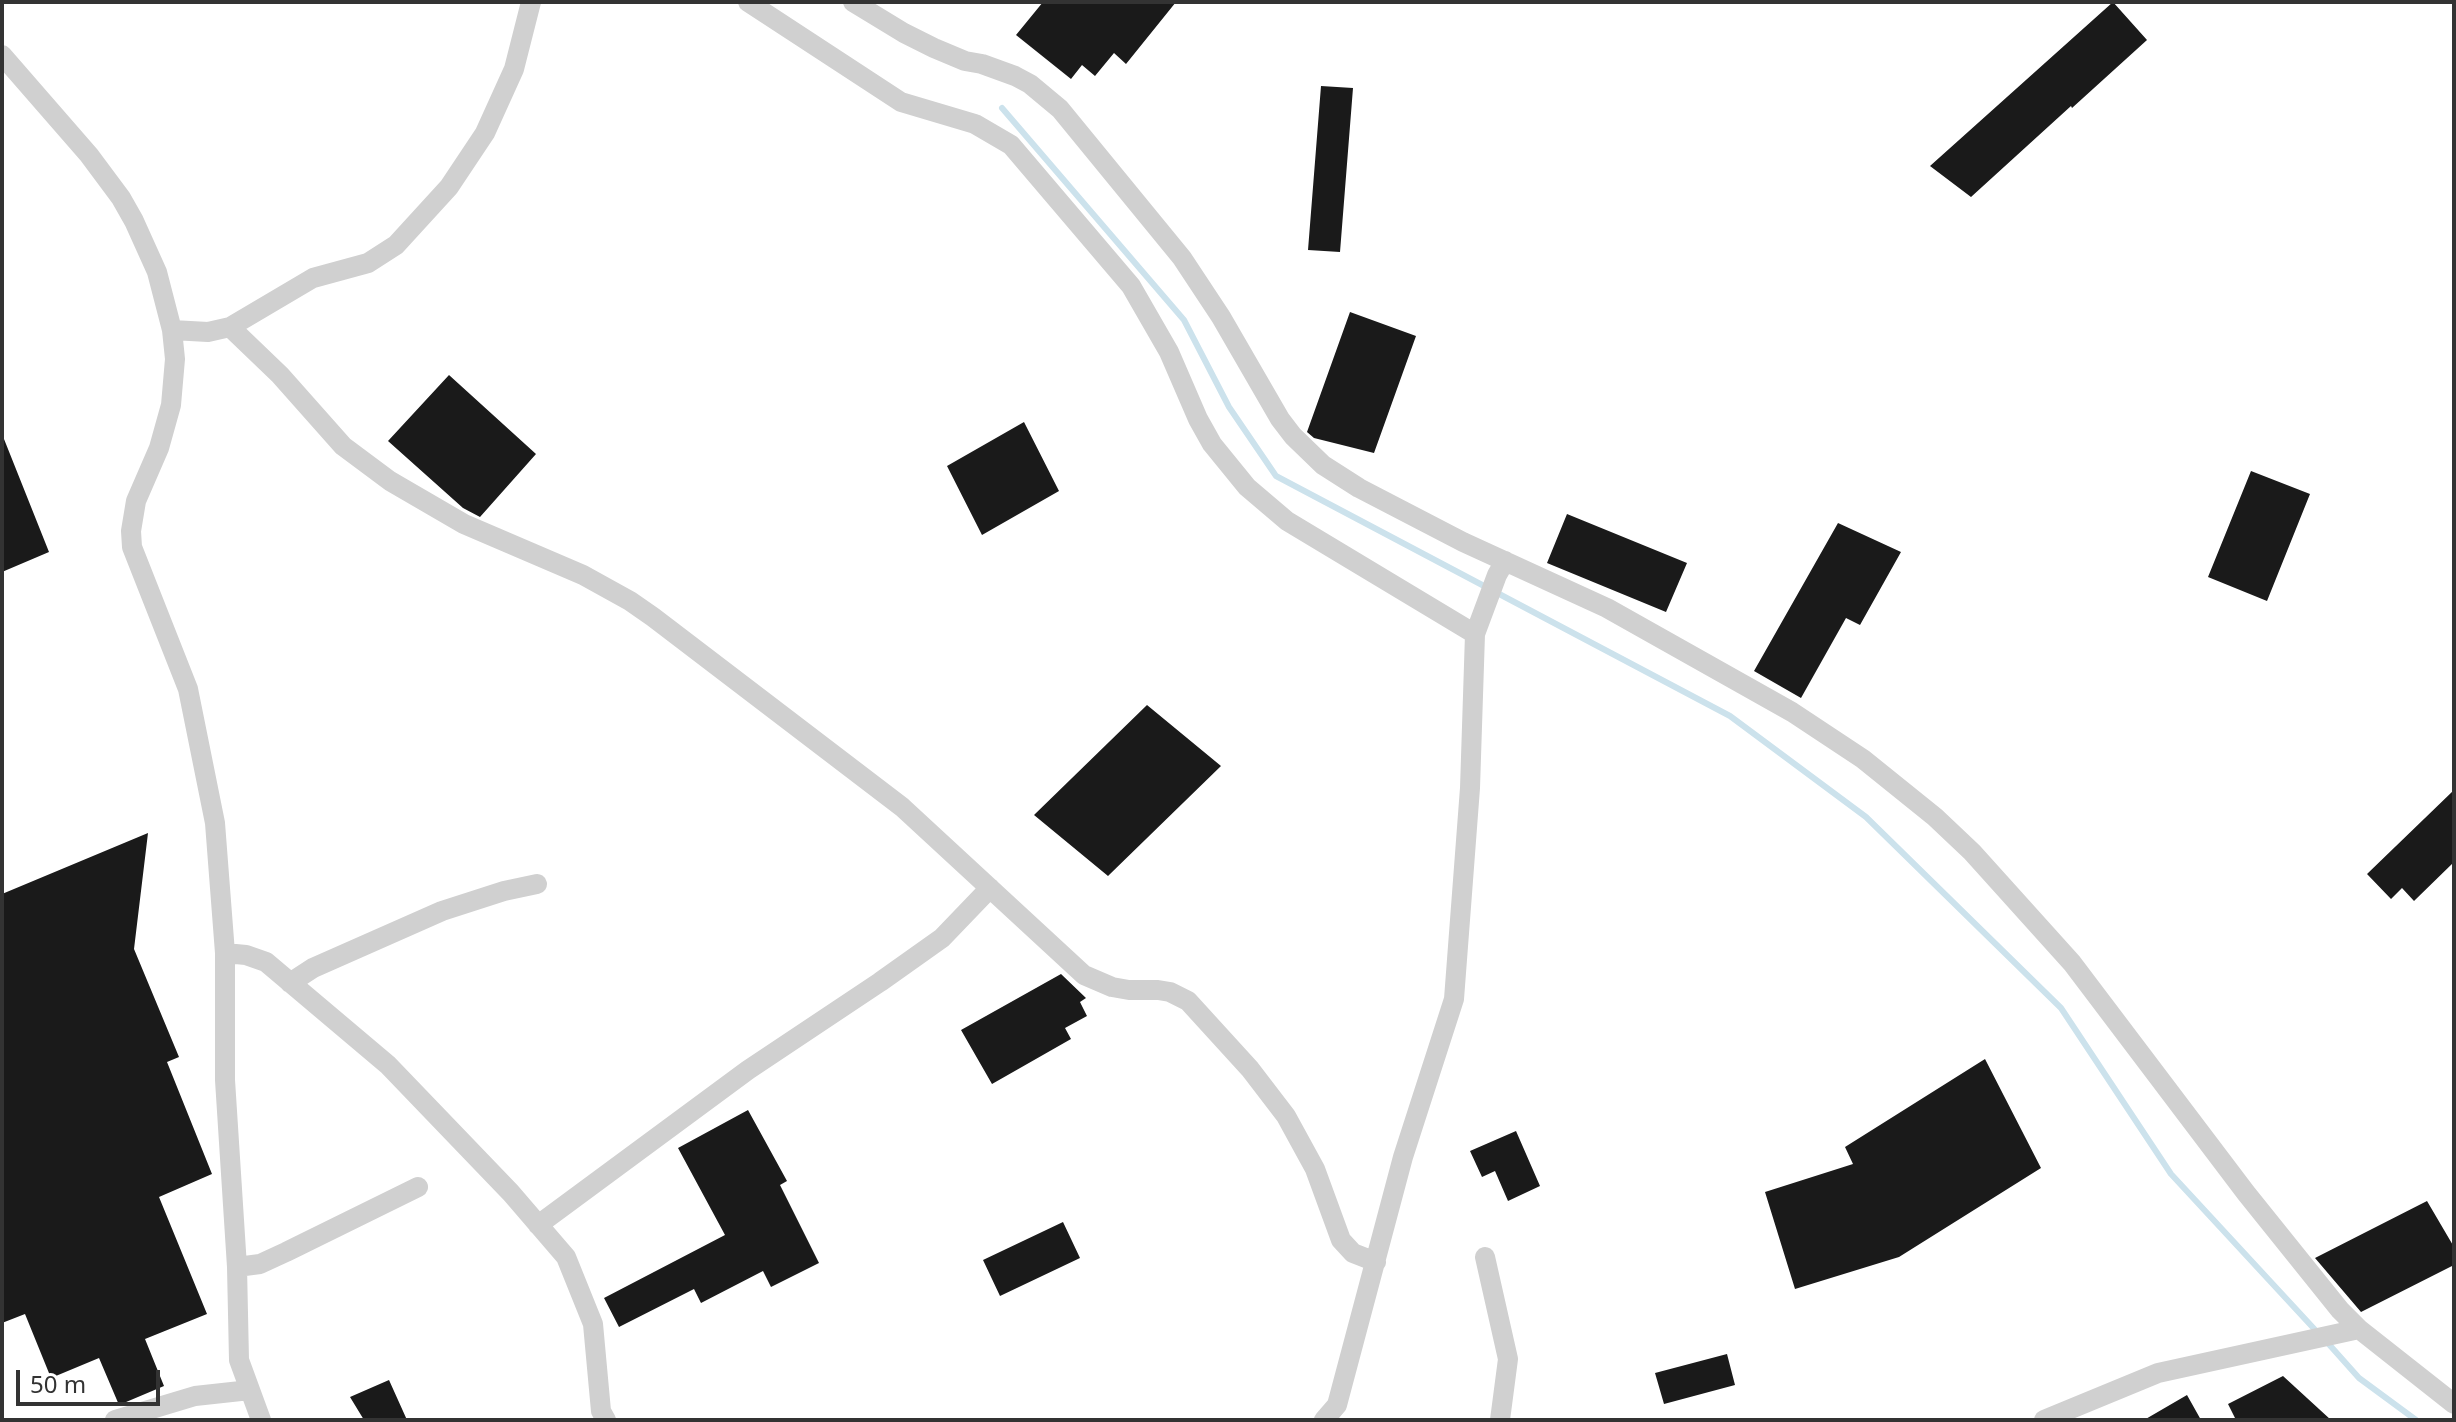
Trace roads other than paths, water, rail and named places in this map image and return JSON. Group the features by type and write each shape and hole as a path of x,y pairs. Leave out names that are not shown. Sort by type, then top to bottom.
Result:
{"street":[{"path":"172,330 208,332 230,327 313,278 356,268 383,255 429,211 468,162 500,103 514,69 531,2"},
{"path":"748,2 901,102 975,124 1011,145 1131,286 1169,352 1205,432 1247,487 1287,521 1478,625"},
{"path":"853,2 924,43 965,61 1015,76 1045,96 1072,123 1182,258 1221,317 1268,402 1293,436 1341,478 1501,568 1607,608 1792,712 1863,759 1935,817 1972,852 2072,963 2246,1193 2340,1310 2350,1332 2454,1404"},
{"path":"2,55 89,155 121,198 157,272 172,330 175,359 171,405 159,448 136,501 132,547 188,689 215,823 225,953 225,1080 237,1267 239,1360 261,1420"},
{"path":"230,327 280,375 343,446 366,464 464,524 583,575 630,601 902,807 1084,975 1112,987 1170,992 1188,1001 1250,1069 1286,1116 1315,1169 1341,1240 1360,1258 1376,1262"},
{"path":"1324,1420 1337,1405 1403,1157 1454,999 1470,788 1478,625 1501,568"},
{"path":"290,983 313,968 442,911 493,894 537,884"},
{"path":"538,1225 748,1070 942,938 990,888"},
{"path":"225,953 246,955 266,962 388,1065 511,1193 566,1257 593,1324 601,1411 606,1420"},
{"path":"237,1267 260,1264 418,1187"},
{"path":"1485,1257 1508,1359 1500,1420"},
{"path":"2044,1420 2158,1373 2350,1332"},
{"path":"115,1420 195,1396 250,1390"}],"waterway":[{"path":"1002,108 1184,320 1229,407 1276,476 1730,716 1866,817 2061,1008 2171,1174 2318,1333"},
{"path":"2326,1341 2359,1378 2416,1420"}]}
